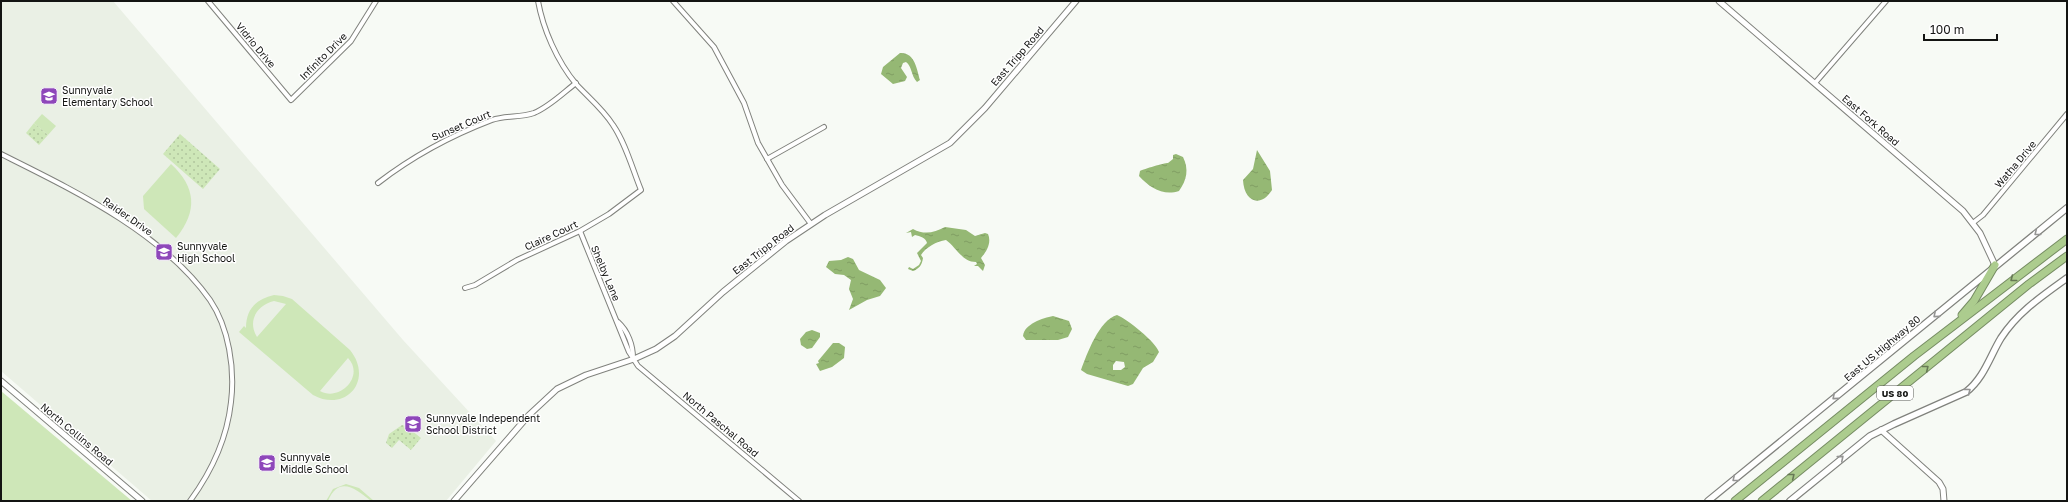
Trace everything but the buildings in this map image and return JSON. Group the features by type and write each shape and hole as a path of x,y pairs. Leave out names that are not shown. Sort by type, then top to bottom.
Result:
{"highway":[{"name":"US 80","path":"1735,501 1936,339 2067,239"},
{"name":"US 80","path":"1762,501 2029,284 2067,256"},
{"path":"2029,284 2067,260"},
{"path":"1936,339 1974,300 1995,265"}],"main road":[{"name":"East US Highway 80","path":"1708,501 1995,265 2067,208"},
{"path":"1790,501 1859,444 1881,430 1966,392 1975,385 2001,339 2015,319 2024,310 2067,278"}],"street":[{"name":"Vidrio Drive","path":"208,1 291,100"},
{"name":"Infinito Drive","path":"291,100 351,41 376,1"},
{"path":"538,1 540,14 555,51 576,83"},
{"path":"673,1 675,6 714,46 741,97 758,143 782,185 812,224"},
{"name":"East Tripp Road","path":"454,501 529,416 557,389 586,375 634,359 656,349 674,336 723,292 786,241 812,224 950,143 985,108 1076,1"},
{"name":"East Fork Road","path":"1719,1 1963,210 1974,222 1995,265"},
{"path":"1815,83 1886,1"},
{"name":"Sunset Court","path":"378,183 402,164 433,146 493,120 535,113 576,83"},
{"name":"Claire Court","path":"465,288 475,285 517,260 580,231 609,214 641,190 613,125 590,97 576,83"},
{"name":"Watha Drive","path":"1974,222 1983,215 2067,114"},
{"path":"767,159 824,127"},
{"name":"Raider Drive","path":"1,154 92,201 134,228 188,274 210,301 223,331 229,352 232,375 232,393 229,417 217,456 208,474 190,501"},
{"name":"Shelby Lane","path":"580,231 618,321 625,328 633,350 634,359"},
{"name":"North Paschal Road","path":"634,359 638,366 799,501"},
{"name":"North Collins Road","path":"1,381 142,501"},
{"path":"1881,430 1939,482 1943,489 1944,501"}],"shaded area":[{"name":"Sunnyvale High School","path":"1,1 113,1 403,340 496,441 446,501 152,501 1,371"},
{"path":"42,114 56,126 48,135 34,123"},
{"path":"34,123 48,135 39,145 26,133"},
{"path":"180,134 220,169 203,189 163,154"},
{"path":"171,164 185,181 191,200 191,209 188,218 176,238 144,209 143,196"},
{"path":"274,295 292,299 350,350 357,361 359,372 358,382 346,397 336,400 325,399 313,395 239,332 244,326 246,328 246,321 253,306 262,299","holes":["274,301 286,304 257,337 253,325 255,314 263,306","348,358 354,372 348,385 335,393 320,391"]},
{"path":"1,391 132,501 1,501"},
{"path":"402,425 406,426 421,438 411,450 399,440 392,448 386,443 389,434"},
{"path":"346,484 359,488 374,501 371,501 354,489 342,486 337,488 332,493 328,501 326,501 333,489"}],"water":[{"path":"900,53 905,53 912,58 920,80 917,82 906,62 903,63 901,68 907,77 905,81 893,84 881,74 883,67"},
{"path":"1257,150 1270,171 1272,190 1267,196 1258,201 1253,200 1246,193 1243,180 1253,169"},
{"path":"1176,154 1183,157 1186,166 1184,183 1179,191 1162,192 1152,187 1139,176 1140,171 1168,163 1173,159 1173,155"},
{"path":"945,227 966,230 975,236 985,233 988,234 989,244 981,258 985,265 983,271 978,266 974,266 977,264 976,262 967,260 946,240 935,243 925,250 921,255 923,258 922,263 917,269 913,271 908,269 909,267 913,269 919,265 921,261 917,253 927,243 921,237 915,235 912,237 911,232 906,233 913,229 925,233 937,231"},
{"path":"848,257 853,259 859,270 880,280 886,288 880,296 867,300 849,310 853,299 849,289 851,280 844,275 835,274 826,267 829,261 841,260"},
{"path":"1117,315 1127,321 1141,331 1153,343 1159,352 1153,362 1143,368 1133,384 1128,386 1087,374 1081,370 1094,338 1099,330 1111,318","holes":["1116,361 1124,362 1125,367 1121,370 1113,370 1113,365"]},
{"path":"1053,316 1069,321 1072,329 1068,337 1058,340 1026,340 1023,336 1024,332 1030,325 1044,318"},
{"path":"812,330 820,333 820,337 812,348 807,349 801,345 800,339 806,332"},
{"path":"833,343 839,343 845,347 844,358 832,367 820,371 816,364 819,363 818,361"}],"place":[{"name":"Sunnyvale Elementary School","path":"49,96"},
{"name":"Sunnyvale High School","path":"164,252"},
{"name":"Sunnyvale Independent School District","path":"413,424"},
{"name":"Sunnyvale Middle School","path":"267,463"}]}
